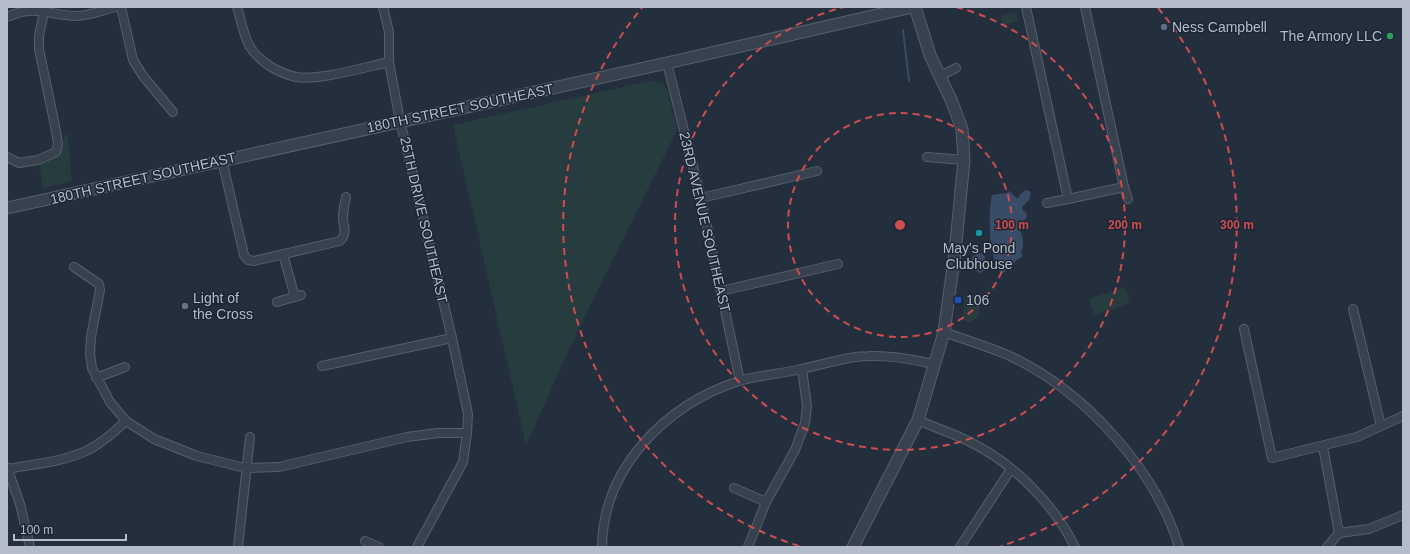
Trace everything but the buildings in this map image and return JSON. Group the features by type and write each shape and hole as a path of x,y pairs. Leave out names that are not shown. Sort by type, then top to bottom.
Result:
{"street":[{"path":"7,17 21,11 44,9 78,16 116,7"},
{"path":"121,7 133,60 143,76 173,112"},
{"path":"238,7 249,44 260,59 271,66 296,77 317,77 389,62"},
{"name":"25TH DRIVE SOUTHEAST","path":"383,7 389,32 389,62 400,121 452,338 468,414 463,462 417,547"},
{"path":"853,547 918,420 944,332 955,253 964,160 962,129 930,55 914,7"},
{"name":"180TH STREET SOUTHEAST","path":"7,208 400,121 668,64 914,7"},
{"path":"1026,7 1068,199"},
{"path":"1085,7 1124,187 1128,199"},
{"path":"7,157 19,163 38,160 56,152 58,144 39,49 39,36 44,9"},
{"name":"23RD AVENUE SOUTHEAST","path":"668,64 701,198 740,381"},
{"path":"940,76 956,68"},
{"path":"927,157 964,160"},
{"path":"222,160 244,255 248,260 254,261 340,241 344,237 345,230 343,217 346,197"},
{"path":"701,198 817,172"},
{"path":"1047,203 1124,187"},
{"path":"277,302 298,296 283,254"},
{"path":"721,291 838,264"},
{"path":"74,268 98,284 100,290 90,353 96,378 110,402 126,421 154,439 197,456 245,468 279,467 407,437 438,433 467,433"},
{"path":"1353,309 1381,426"},
{"path":"1244,329 1272,458 1323,447 1357,437 1403,416"},
{"path":"944,332 1010,356 1042,374 1070,393 1107,427 1135,462 1160,502 1179,547"},
{"path":"322,366 452,338"},
{"path":"602,547 602,531 619,480 635,451 671,415 717,389 740,381 868,356 901,357 935,364"},
{"path":"96,378 126,367"},
{"path":"748,547 766,502 795,450 805,424 807,406 802,369"},
{"path":"918,420 965,439 1011,469 1038,494 1056,517 1075,547"},
{"path":"30,547 20,504 7,468 72,456 88,451 108,437 126,421"},
{"path":"238,547 245,468 250,437"},
{"path":"1323,447 1339,533"},
{"path":"960,547 1011,469"},
{"path":"734,488 766,502"},
{"path":"1328,547 1339,533 1369,529 1403,515"},
{"path":"366,541 379,547"}],"green space":[{"path":"1016,12 1018,21 1003,25 1001,16"},
{"path":"650,81 663,83 667,89 677,130 578,330 526,445 453,125"},
{"path":"64,135 68,135 72,181 43,188 39,163 58,155 62,148"},
{"path":"1125,287 1131,303 1094,315 1089,299"},
{"path":"965,294 978,295 980,304 979,316 970,322 963,321"}],"water":[{"path":"1025,190 1030,191 1029,200 1022,207 1023,211 1026,212 1027,217 1018,227 1023,240 1021,252 1023,256 1015,261 1005,272 1001,273 997,266 991,246 990,213 992,195 1006,193 1009,191 1018,199"},
{"path":"980,253 985,256 984,263 986,265 985,270 980,273 974,270 970,262 973,256"}],"waterway":[{"path":"903,30 909,81"}],"place":[{"name":"Ness Campbell","path":"1164,27"},
{"name":"The Armory LLC","path":"1390,36"},
{"name":"May's Pond Clubhouse","path":"979,233"},
{"name":"106","path":"958,300"},
{"name":"Light of the Cross","path":"185,306"}]}
